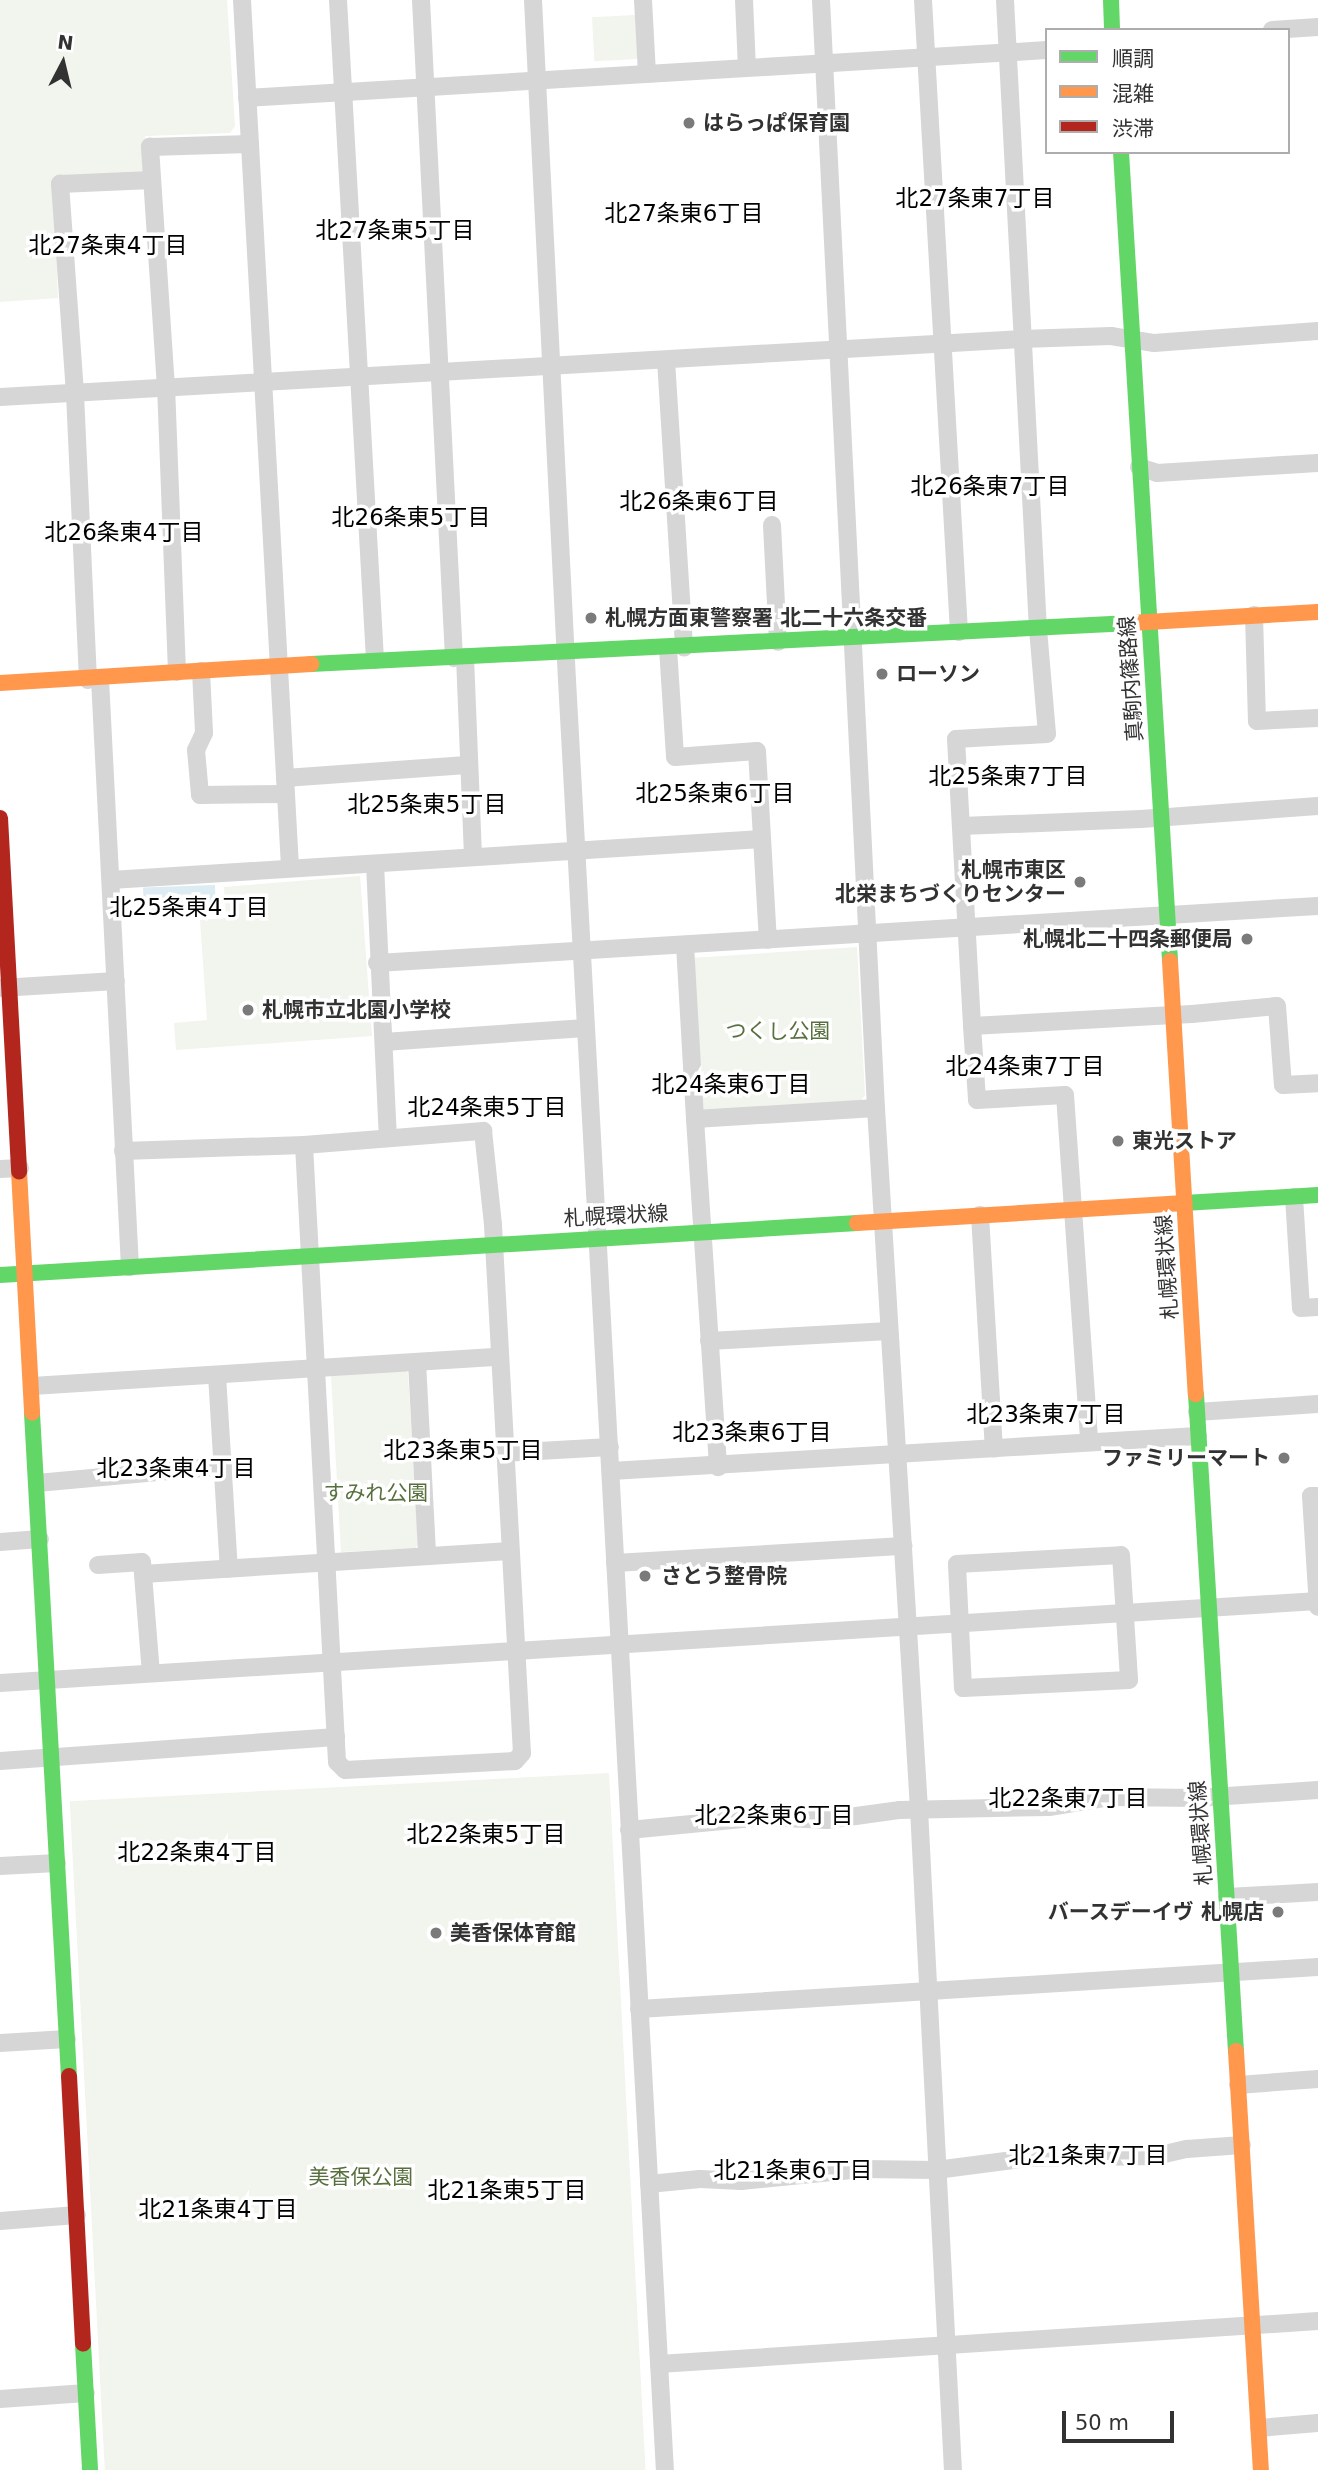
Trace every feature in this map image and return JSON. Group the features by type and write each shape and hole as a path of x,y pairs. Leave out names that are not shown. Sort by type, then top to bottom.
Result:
{"main road":[{"path":"1111,0 1112,28"},
{"name":"真駒内篠路線","path":"1121,154 1184,1203"},
{"path":"0,683 375,660 778,642 1318,612"},
{"path":"0,818 8,1088 20,1168 90,2470"},
{"path":"1184,1203 1318,1195"},
{"name":"札幌環状線","path":"0,1275 1184,1203 1261,2470"}],"street":[{"path":"242,0 290,868"},
{"path":"338,0 375,660"},
{"path":"421,0 472,856"},
{"path":"533,0 665,2470"},
{"path":"643,0 647,74"},
{"path":"744,0 747,68"},
{"path":"821,0 876,1108 919,1809 953,2470"},
{"path":"923,0 959,632"},
{"path":"1005,0 1038,628 1047,734 956,739 972,1026 977,1101 1065,1095 1089,1442"},
{"path":"1290,29 1318,27"},
{"path":"247,97 1045,50"},
{"path":"177,672 166,388 150,147 250,144"},
{"path":"130,1267 111,880 94,679 60,184 152,180"},
{"path":"0,397 1022,339 1111,336 1154,343 1318,331"},
{"path":"666,360 676,647 675,757 757,751 768,940"},
{"path":"1139,467 1157,473 1318,463"},
{"path":"772,525 778,642"},
{"path":"1254,615 1258,721 1318,718"},
{"path":"201,671 204,733 196,750 200,795 467,765"},
{"path":"961,826 1141,819 1318,806"},
{"path":"111,880 472,856 577,853 762,839"},
{"path":"374,864 388,1136"},
{"path":"377,963 1318,906"},
{"path":"685,946 719,1467"},
{"path":"4,987 116,981"},
{"path":"972,1026 1172,1016 1277,1006 1283,1085 1318,1083"},
{"path":"384,1042 586,1028"},
{"path":"695,1119 876,1108"},
{"path":"123,1152 304,1145 388,1136 483,1131 494,1244 498,1357 522,1753 515,1761 345,1770 337,1762 334,1662 304,1145"},
{"path":"0,1169 20,1168"},
{"path":"1294,1197 1301,1308 1318,1307"},
{"path":"980,1215 994,1449"},
{"path":"709,1341 889,1331"},
{"path":"32,1386 498,1357"},
{"path":"417,1362 427,1556"},
{"path":"217,1375 229,1569"},
{"path":"1196,1412 1318,1404"},
{"path":"611,1471 719,1467 1198,1436"},
{"path":"504,1452 610,1447"},
{"path":"37,1483 223,1466"},
{"path":"1318,1496 1311,1496 1318,1607"},
{"path":"0,1542 40,1539"},
{"path":"615,1563 903,1546"},
{"path":"143,1574 510,1551"},
{"path":"1121,1555 1124,1613 1129,1679 963,1688 957,1564 1121,1555"},
{"path":"98,1565 142,1562 151,1673"},
{"path":"0,1683 1318,1601"},
{"path":"0,1761 336,1738"},
{"path":"629,1830 764,1817 827,1820 919,1809 999,1810 1111,1797 1219,1796 1318,1790"},
{"path":"0,1866 57,1863"},
{"path":"1227,1897 1318,1892"},
{"path":"639,2009 927,1989 1318,1967"},
{"path":"0,2043 67,2039"},
{"path":"1238,2085 1318,2079"},
{"path":"649,2184 700,2179 741,2181 864,2169 936,2170 1029,2158 1156,2156 1187,2149 1242,2145"},
{"path":"0,2221 77,2215"},
{"path":"659,2364 1318,2321"},
{"path":"0,2399 86,2393"},
{"path":"1259,2428 1318,2423"}],"green space":[{"path":"0,0 227,0 235,126 230,133 145,136 147,167 141,173 53,177 58,298 0,302"},
{"path":"635,15 637,59 594,61 592,17"},
{"path":"360,876 372,1036 176,1050 174,1023 207,1020 200,920 226,918 224,887"},
{"name":"つくし公園","path":"857,947 865,1095 857,1105 700,1114 691,958"},
{"name":"すみれ公園","path":"402,1368 408,1373 418,1545 415,1548 341,1552 331,1375"},
{"name":"美香保公園","path":"609,1773 646,2470 105,2470 70,1801"}],"shaded area":[{"path":"215,885 216,913 144,915 143,888"}],"traffic: fast":[{"path":"1111,0 1112,28"},
{"path":"1121,154 1170,961"},
{"path":"311,664 1131,623"},
{"path":"1184,1203 1318,1195"},
{"path":"0,1275 857,1223"},
{"path":"1196,1394 1236,2051"},
{"path":"32,1413 69,2076"},
{"path":"83,2344 90,2470"}],"traffic: slow":[{"path":"1131,623 1318,612"},
{"path":"0,683 311,664"},
{"path":"1170,961 1196,1394"},
{"path":"19,1171 32,1413"},
{"path":"857,1223 1184,1203"},
{"path":"1236,2051 1261,2470"}],"traffic: jam":[{"path":"0,818 19,1171"},
{"path":"69,2076 83,2344"}],"place":[{"name":"はらっぱ保育園","path":"689,123"},
{"name":"札幌方面東警察署 北二十六条交番","path":"591,618"},
{"name":"ローソン","path":"882,674"},
{"name":"札幌市東区 北栄まちづくりセンター","path":"1080,882"},
{"name":"札幌北二十四条郵便局","path":"1247,939"},
{"name":"札幌市立北園小学校","path":"248,1010"},
{"name":"東光ストア","path":"1118,1141"},
{"name":"ファミリーマート","path":"1284,1458"},
{"name":"さとう整骨院","path":"645,1576"},
{"name":"バースデーイヴ 札幌店","path":"1278,1912"},
{"name":"美香保体育館","path":"436,1933"}],"district":[{"name":"北27条東7丁目","path":"975,198"},
{"name":"北27条東6丁目","path":"684,213"},
{"name":"北27条東5丁目","path":"395,230"},
{"name":"北27条東4丁目","path":"108,245"},
{"name":"北26条東7丁目","path":"990,486"},
{"name":"北26条東6丁目","path":"699,501"},
{"name":"北26条東5丁目","path":"411,517"},
{"name":"北26条東4丁目","path":"124,532"},
{"name":"北25条東7丁目","path":"1008,776"},
{"name":"北25条東6丁目","path":"715,793"},
{"name":"北25条東5丁目","path":"427,804"},
{"name":"北25条東4丁目","path":"189,907"},
{"name":"北24条東7丁目","path":"1025,1066"},
{"name":"北24条東6丁目","path":"731,1084"},
{"name":"北24条東5丁目","path":"487,1107"},
{"name":"北23条東7丁目","path":"1046,1414"},
{"name":"北23条東6丁目","path":"752,1432"},
{"name":"北23条東5丁目","path":"463,1450"},
{"name":"北23条東4丁目","path":"176,1468"},
{"name":"北22条東7丁目","path":"1068,1798"},
{"name":"北22条東6丁目","path":"774,1815"},
{"name":"北22条東5丁目","path":"486,1834"},
{"name":"北22条東4丁目","path":"197,1852"},
{"name":"北21条東7丁目","path":"1088,2155"},
{"name":"北21条東6丁目","path":"793,2170"},
{"name":"北21条東5丁目","path":"507,2190"},
{"name":"北21条東4丁目","path":"218,2209"}]}
